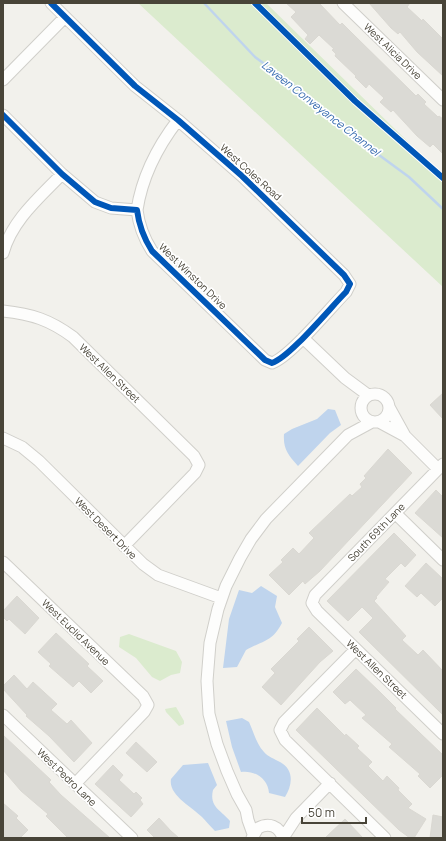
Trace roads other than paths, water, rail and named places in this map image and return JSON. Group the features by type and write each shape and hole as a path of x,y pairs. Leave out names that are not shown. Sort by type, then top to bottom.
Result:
{"street":[{"name":"West Coles Road","path":"51,3 135,86 178,120 285,216 344,275 350,284 346,292 303,338 278,361 272,364"},
{"name":"West Alicia Drive","path":"343,3 443,100"},
{"path":"3,80 65,17"},
{"path":"3,115 62,174 95,202 112,208 137,210 140,194 158,149 178,120"},
{"path":"3,253 12,233 22,217 62,174"},
{"name":"West Winston Drive","path":"137,210 139,225 144,239 152,251 265,360 272,364"},
{"name":"West Allen Street","path":"3,311 38,317 58,326 73,337 194,456 199,465 195,473 124,546"},
{"path":"303,338 345,378 363,403 366,419 376,422 404,436 441,466"},
{"path":"253,836 246,810 226,771 209,714 207,681 210,643 221,598 251,539 266,519 348,435 363,403 377,394 382,395 385,398 404,436"},
{"path":"348,435 386,416 389,407"},
{"name":"West Desert Drive","path":"3,438 22,447 39,462 143,564 158,575 221,598"},
{"name":"South 69th Lane","path":"312,603 315,595 441,466"},
{"path":"395,513 443,560"},
{"name":"West Euclid Avenue","path":"5,567 143,696 148,705 144,712 76,784"},
{"name":"West Allen Street","path":"312,603 317,611 443,734"},
{"path":"356,649 284,722 280,730 285,740 385,838"},
{"name":"West Pedro Lane","path":"3,715 132,838"},
{"path":"246,810 270,826 278,829 283,838 296,818 330,783"},
{"path":"253,836 258,828 296,818"}],"water":[{"path":"328,409 335,410 341,425 330,433 298,466 285,448 284,434 292,429 317,419"},
{"path":"261,586 277,596 275,607 282,623 275,634 267,640 246,650 237,667 223,668 229,619 239,590 252,593"},
{"path":"242,718 249,722 261,749 270,757 285,765 288,769 291,778 285,797 269,793 266,784 260,776 251,772 241,772 232,747 226,721"},
{"path":"208,763 217,785 213,790 212,796 214,804 230,821 229,828 215,831 202,817 177,795 171,785 171,779 183,765"}],"waterway":[{"name":"Laveen Conveyance Channel","path":"204,3 255,57 309,97 379,155 409,177 443,209"}]}
